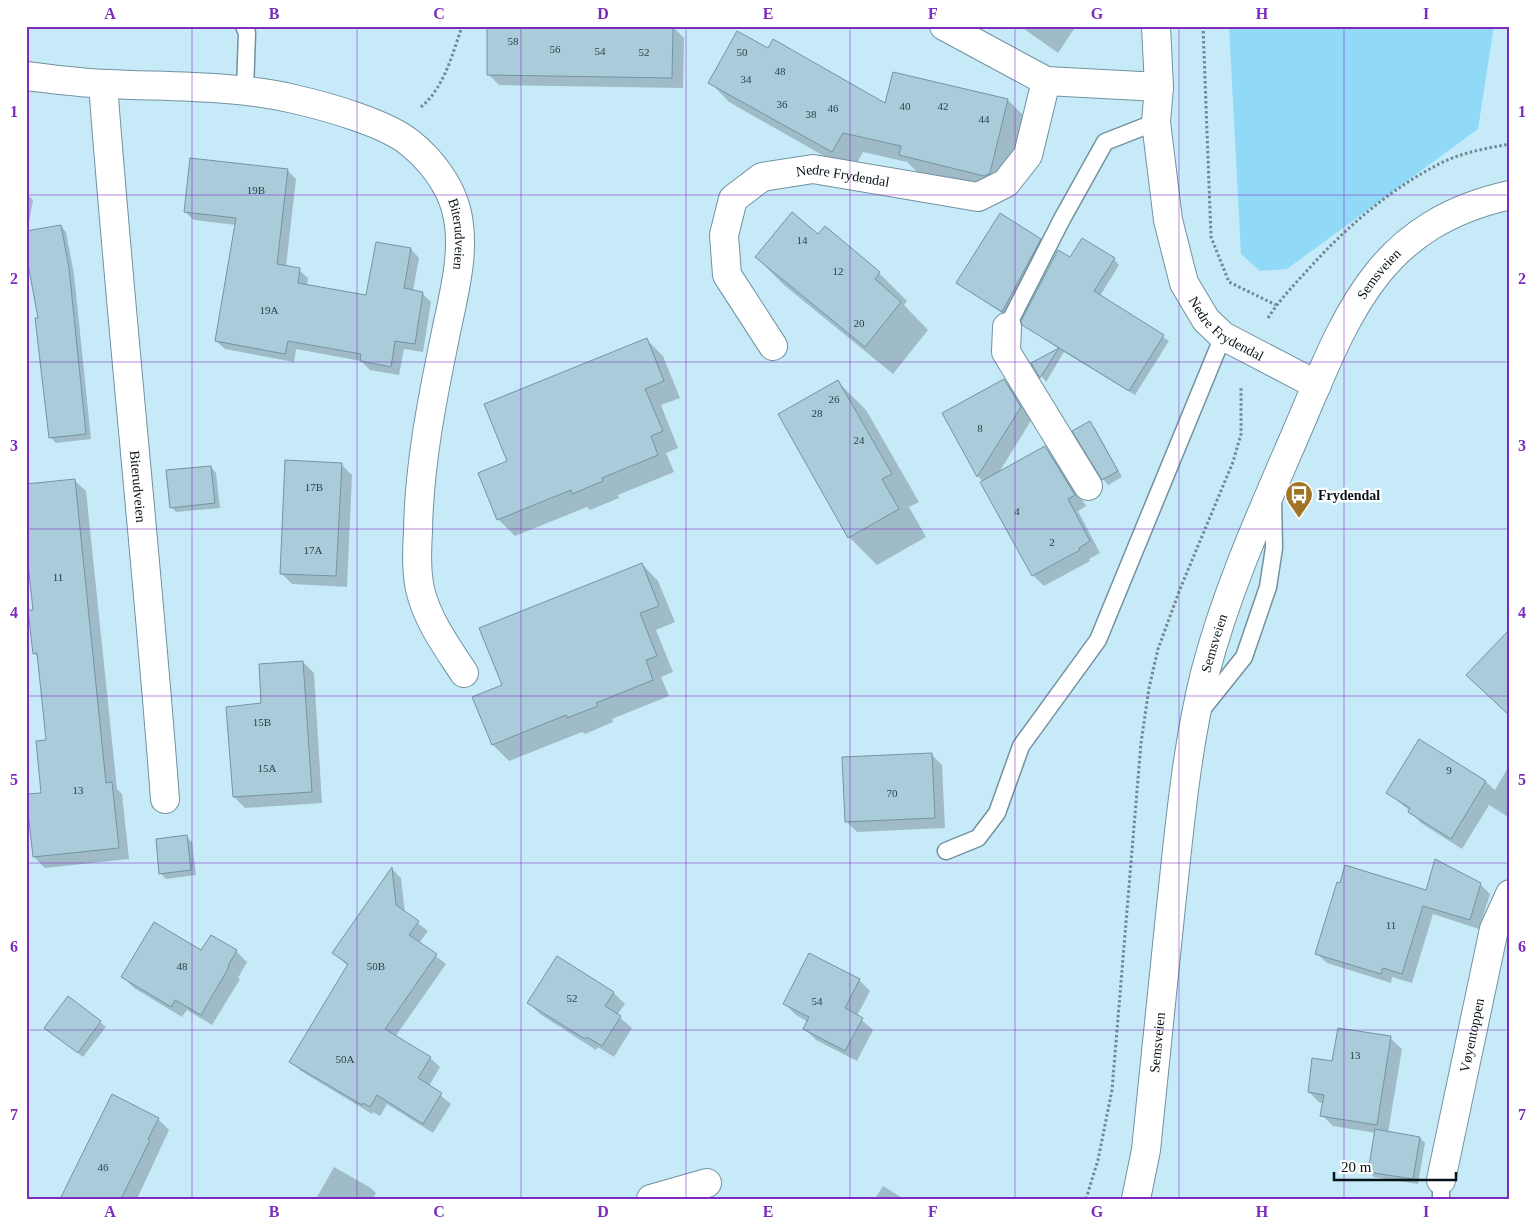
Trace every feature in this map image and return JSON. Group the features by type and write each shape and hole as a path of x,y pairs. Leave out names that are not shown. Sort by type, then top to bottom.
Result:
{"street":[{"path":"944,26 1046,81 1158,87"},
{"name":"Nedre Frydendal","path":"1159,28 1156,122 1168,220 1184,283 1206,320 1224,336 1317,385"},
{"name":"Biterudveien","path":"26,76 103,84 245,90 295,99 383,128 408,141 429,161 446,184 456,209 460,241 457,276 426,442 418,509 417,560 420,588 426,610 464,673"},
{"name":"Nedre Frydendal","path":"773,346 727,274 724,235 733,199 762,177 813,169 978,197 1006,183 1028,155 1046,81"},
{"name":"Biterudveien","path":"103,84 115,240 148,573 165,799"},
{"name":"Semsveien","path":"1136,1199 1146,1150 1181,809 1195,718 1221,617 1272,489 1317,385 1359,296 1382,265 1411,238 1445,217 1481,201 1510,195"},
{"path":"1007,327 1006,352 1088,486"},
{"name":"Vøyentoppen","path":"1441,1190 1494,929 1510,894"},
{"path":"651,1199 707,1183"}],"lane":[{"path":"244,26 247,33 245,90"},
{"path":"1007,327 1062,218 1105,142 1156,122"},
{"path":"946,851 978,838 997,812 1021,746 1098,640 1224,336"}],"path":[{"path":"414,112 428,101 448,66 462,26"},
{"path":"1203,26 1212,237 1229,282 1276,305"}],"shaded area":[{"path":"1229,26 1494,26 1478,129 1287,269 1260,271 1241,254"}],"building":[{"path":"487,26 673,26 672,78 487,75"},
{"path":"737,31 768,48 773,39 885,103 893,72 1008,99 990,173 984,176 899,155 901,146 843,133 832,152 708,83"},
{"path":"190,158 288,169 277,264 300,268 298,283 366,295 376,242 411,248 404,288 423,292 415,344 395,341 391,367 360,361 361,354 288,341 285,354 215,341 236,218 184,212"},
{"path":"792,212 818,234 825,226 880,272 875,279 901,302 865,347 755,257"},
{"path":"1000,213 1041,239 1002,312 956,283"},
{"path":"61,225 69,268 86,434 49,438 35,318 38,318 26,253 26,231"},
{"path":"1082,238 1115,258 1094,291 1164,335 1129,391 1022,325 1021,321 1058,250 1070,257"},
{"path":"647,338 664,381 645,389 663,431 651,436 658,455 602,478 603,481 572,494 571,490 497,520 478,473 507,461 484,404"},
{"path":"1059,348 1040,378 1031,363"},
{"path":"1004,379 1021,407 977,477 942,413"},
{"path":"838,380 892,474 882,479 899,509 848,538 778,414"},
{"path":"1090,421 1118,471 1102,480 1072,431"},
{"path":"1045,446 1075,495 1068,499 1090,541 1079,548 1080,550 1032,576 980,482"},
{"path":"285,460 342,463 336,576 280,574"},
{"path":"211,466 215,503 170,508 166,470"},
{"path":"75,479 106,783 112,782 119,848 33,857 26,794 41,793 36,741 46,740 37,653 33,654 28,610 33,610 26,545 26,484"},
{"path":"642,563 659,606 640,613 657,656 646,660 653,680 596,703 598,706 567,718 566,715 492,745 472,697 502,685 479,628"},
{"path":"1510,629 1510,716 1466,675"},
{"path":"303,661 312,792 233,797 226,707 261,703 259,664"},
{"path":"1419,739 1486,781 1451,839 1408,812 1410,808 1386,793"},
{"path":"932,753 935,818 845,822 842,757"},
{"path":"187,835 191,870 159,874 156,839"},
{"path":"1435,859 1481,883 1470,920 1423,906 1402,974 1383,968 1381,974 1315,954 1337,882 1340,883 1345,865 1426,890"},
{"path":"392,867 396,905 419,921 409,935 437,954 385,1029 431,1057 418,1078 442,1093 423,1124 377,1095 370,1107 363,1103 362,1105 289,1062 348,964 332,953"},
{"path":"154,922 201,950 211,935 237,950 201,1015 175,1000 171,1007 121,977"},
{"path":"809,953 860,979 845,1008 863,1018 845,1051 803,1029 809,1017 783,1004"},
{"path":"557,956 614,992 605,1006 621,1016 602,1046 587,1037 585,1039 527,1003"},
{"path":"68,996 101,1021 78,1053 44,1028"},
{"path":"1338,1028 1391,1036 1377,1125 1320,1116 1324,1095 1308,1092 1312,1058 1332,1061"},
{"path":"112,1094 159,1118 121,1199 60,1199"},
{"path":"1375,1129 1420,1137 1413,1179 1368,1172"}],"place":[{"name":"Frydendal","path":"1299,519"}]}
